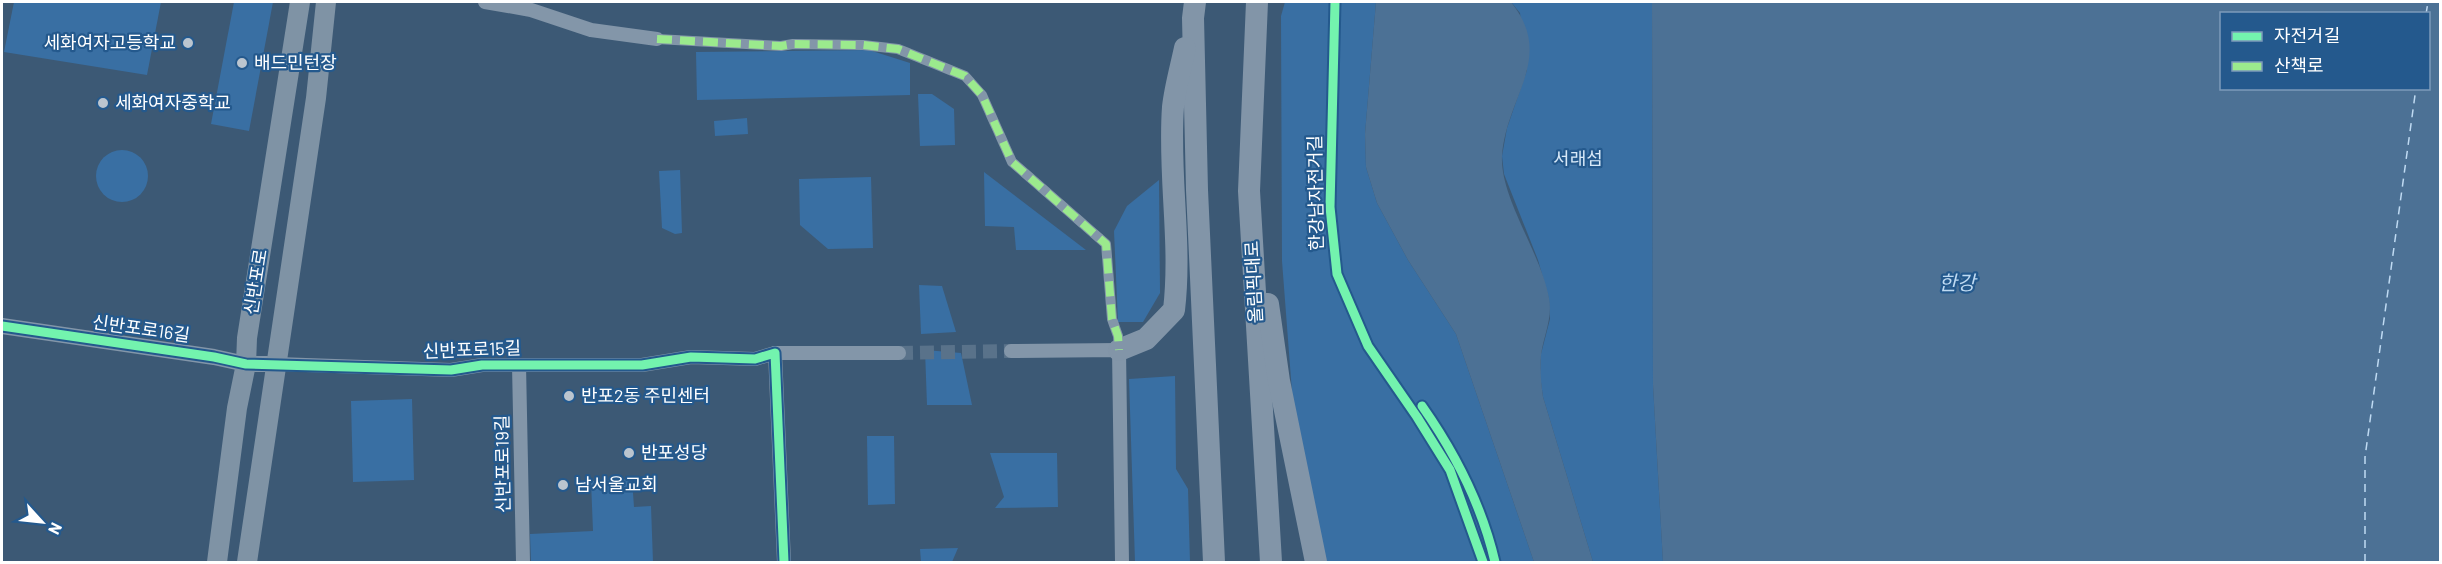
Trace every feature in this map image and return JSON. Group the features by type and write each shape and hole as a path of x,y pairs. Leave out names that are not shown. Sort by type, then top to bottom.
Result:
{"highway":[{"name":"올림픽대로","path":"1257,2 1250,173 1263,458 1271,562"},
{"path":"1254,56 1270,2"},
{"path":"1119,350 1146,339 1174,310 1178,256 1172,158 1173,105 1194,10"},
{"path":"1194,10 1197,190 1214,562"},
{"path":"1250,173 1279,381 1316,562"}],"main road":[{"name":"신반포로","path":"217,562 237,408 246,364 247,338 300,2"},
{"name":"신반포로","path":"247,562 316,98 326,2"}],"street":[{"path":"485,2 531,10 591,30 657,39 781,46 793,44 863,45 898,49 965,76 982,95 1012,162 1106,244 1112,319 1118,336 1119,350 1122,562"},
{"name":"신반포로16길","path":"2,326 214,357 246,364 276,364"},
{"path":"1011,351 1119,350"},
{"name":"신반포로15길","path":"276,364 451,370 482,365 642,365 692,357 755,359 775,353 899,353"},
{"path":"775,353 784,562"},
{"name":"신반포로19길","path":"519,365 523,562"}],"green space":[{"path":"14,2 161,2 147,75 4,52"},
{"name":"배드민턴장","path":"234,2 273,2 249,131 211,124"},
{"path":"1285,2 1376,2 1365,134 1366,167 1377,203 1408,260 1456,334 1534,562 1305,562 1282,261 1281,16"},
{"name":"서래섬","path":"1511,2 1652,2 1653,385 1663,562 1593,562 1543,397 1540,375 1541,354 1550,319 1549,299 1538,260 1504,174 1502,156 1507,128 1527,70 1520,13"},
{"path":"869,50 910,63 910,95 697,100 696,52"},
{"path":"918,94 932,94 954,109 955,145 920,146"},
{"path":"747,118 748,134 715,136 714,121"},
{"path":"122,150 132,152 140,158 146,166 148,176 146,186 140,194 132,200 122,202 112,200 104,194 98,186 96,176 98,166 104,158 112,152"},
{"path":"680,170 682,233 675,234 662,228 659,171"},
{"path":"984,172 1086,250 1016,250 1014,227 985,226"},
{"path":"871,177 873,248 828,249 800,225 799,179"},
{"path":"1159,180 1160,293 1143,322 1118,322 1114,231 1127,206"},
{"path":"919,285 942,286 956,332 921,334"},
{"path":"925,350 961,353 972,405 927,405"},
{"path":"1175,376 1176,469 1188,489 1190,562 1135,562 1129,379"},
{"path":"412,399 414,480 353,482 351,401"},
{"path":"867,436 894,436 895,504 868,505"},
{"path":"990,453 1057,453 1058,507 995,508 1004,497"},
{"path":"632,479 634,507 651,506 653,562 531,562 530,534 593,531 591,481"},
{"path":"958,548 952,562 921,562 920,549"}],"water":[{"path":"1376,2 1511,2 1524,22 1529,41 1529,60 1505,134 1502,156 1503,172 1507,190 1545,281 1549,298 1549,321 1541,356 1543,397 1593,562 1534,562 1456,334 1408,260 1377,203 1366,167 1365,134"},
{"name":"한강","path":"1652,2 2440,2 2440,562 1663,562 1653,385"}],"ferry route":[{"path":"2426,12 2428,2"},
{"path":"2365,562 2365,457 2416,90"}],"tunnel":[{"path":"899,353 1011,351"}],"marked path":[{"path":"657,39 781,46 793,44 863,45 898,49 965,76 982,95 1012,162 1106,244 1112,319 1118,336 1119,350"}],"cycle path":[{"name":"한강남자전거길","path":"1335,2 1330,207 1337,274 1368,346 1450,470 1483,562"},
{"path":"2,326 214,357 246,364 451,370 482,365 642,365 691,357 755,359 775,353 784,562"},
{"path":"1422,406 1446,442 1475,500 1495,562"}],"place":[{"name":"세화여자고등학교","path":"188,43"},
{"name":"배드민턴장","path":"242,63"},
{"name":"세화여자중학교","path":"103,103"},
{"name":"반포2동 주민센터","path":"569,396"},
{"name":"반포성당","path":"629,453"},
{"name":"남서울교회","path":"563,485"}]}
